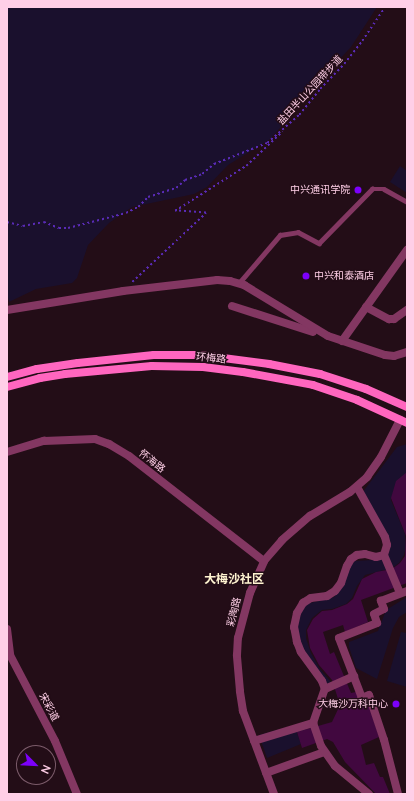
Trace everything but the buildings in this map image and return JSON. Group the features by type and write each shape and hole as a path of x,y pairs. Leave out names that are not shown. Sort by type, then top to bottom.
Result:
{"main road":[{"name":"环梅路","path":"7,376 70,363 148,356 200,356 269,364 320,374 366,389 407,408"},
{"name":"环梅路","path":"7,387 40,378 72,373 152,366 203,367 243,372 312,386 357,400 404,421"},
{"path":"404,421 407,408"}],"street":[{"path":"342,341 407,250"},
{"path":"7,310 123,291 217,280 239,283 328,336"},
{"path":"232,306 390,355 407,352"},
{"path":"366,307 389,319 394,319 407,310"},
{"name":"彩陶路","path":"274,794 243,711 237,655 242,615 264,560 276,545 295,528 357,487 376,465 404,421"},
{"name":"怀海路","path":"7,452 44,441 95,439 109,444 129,456 264,560"},
{"path":"357,487 386,537 388,545 386,559 403,592 381,601 384,609 374,614 377,624 339,638 362,698 370,695 384,740 398,794"},
{"path":"329,687 322,681 301,652 296,642 294,627 297,613 303,603 311,598 327,596 335,591 341,583 351,559 357,555 364,554 386,559"},
{"name":"宋彩道","path":"7,629 8,655 55,741 77,794"},
{"path":"354,676 329,687 313,723 324,752 335,766 369,794"},
{"path":"254,741 313,723"},
{"path":"266,773 324,752"}],"lane":[{"path":"239,283 280,235 298,232 320,243 372,190 384,189 407,202"}],"path":[{"name":"盐田半山公园带步道","path":"7,222 23,226 44,222 59,228 68,228 126,213 138,207 148,197 176,188 185,180 202,174 214,164 267,143 287,127 344,64 385,7"},
{"path":"123,291 206,213 175,211 246,166 287,127"}],"shaded area":[{"path":"7,7 377,7 351,47 336,63 321,73 308,85 280,128 269,140 228,165 207,187 194,194 132,207 109,223 88,245 77,278 72,283 36,289 9,302 7,292"},
{"path":"400,166 407,171 407,193 390,182"},
{"path":"407,444 407,473 395,486 391,500 405,534 406,546 404,555 399,563 392,568 365,575 357,586 352,598 346,604 332,609 322,610 312,618 306,630 306,638 311,653 320,669 331,682 327,684 310,661 298,639 298,619 306,604 334,597 340,589 349,567 355,561 373,560 388,555 391,544 388,535 362,493 397,447"},
{"path":"407,472 407,583 361,600 368,622 345,632 343,625 323,632 330,654 334,652 351,693 356,692 360,702 367,699 379,737 361,745 366,765 374,763 380,777 383,777 390,794 376,794 345,762 333,742 327,739 302,748 297,732 332,722 340,705 332,680 319,665 310,648 307,630 313,619 322,611 332,610 347,604 353,599 362,579 376,572 392,569 400,563 405,556 406,536 391,498 396,481"},
{"path":"407,597 407,612 399,617 393,628 377,679 356,668 349,647 349,642 378,631 386,610"},
{"path":"401,632 407,633 407,687 387,681"},
{"path":"305,722 306,730 297,733 301,744 267,758 259,735"}],"place":[{"name":"中兴通讯学院","path":"358,190"},
{"name":"中兴和泰酒店","path":"306,276"},
{"name":"大梅沙万科中心","path":"396,704"}],"district":[{"name":"大梅沙社区","path":"234,579"}]}
